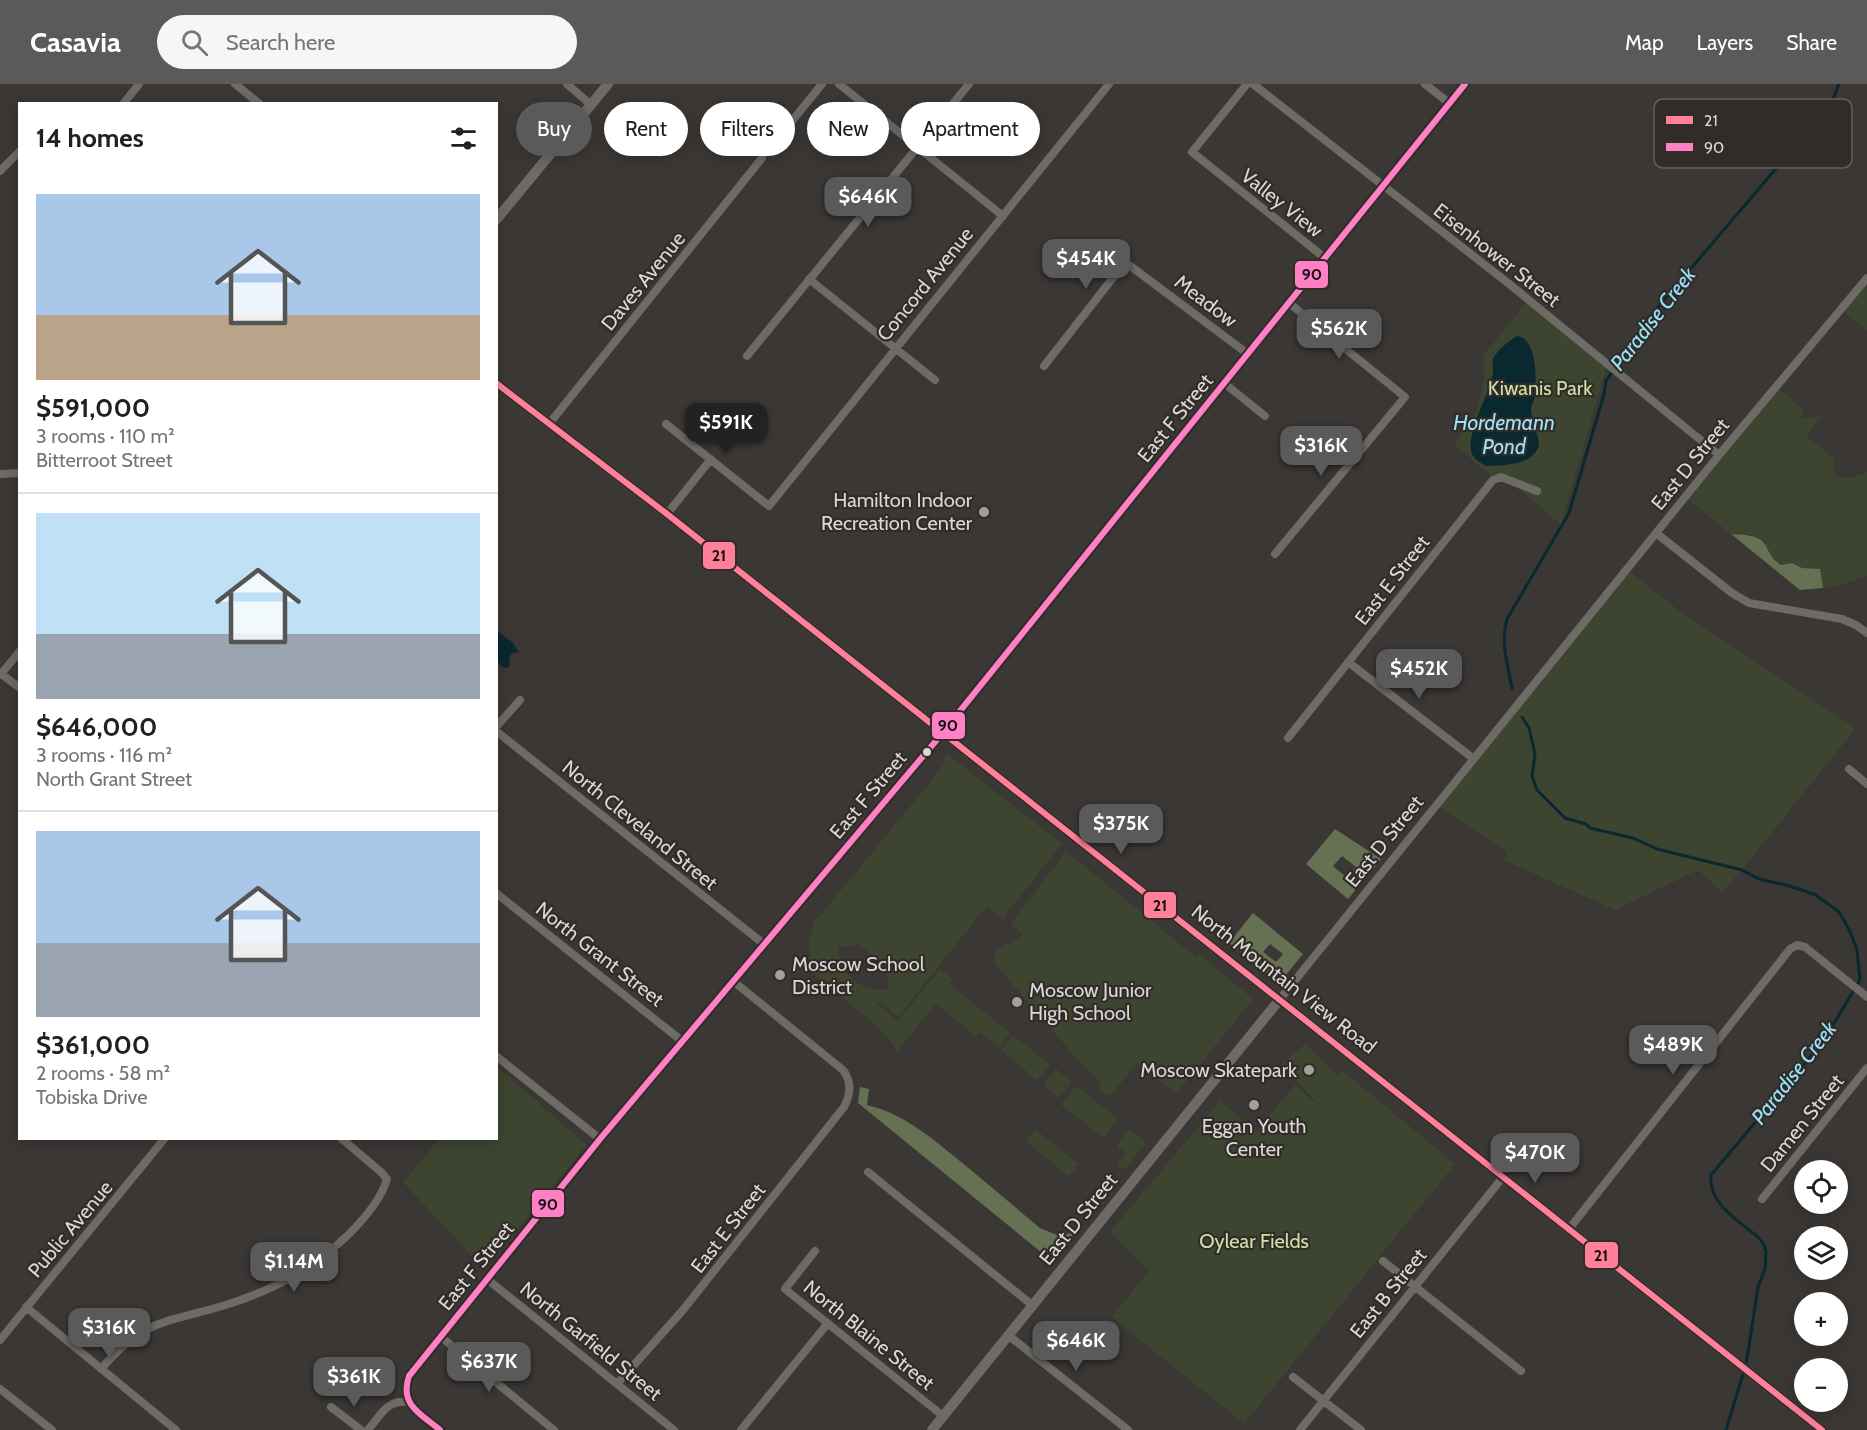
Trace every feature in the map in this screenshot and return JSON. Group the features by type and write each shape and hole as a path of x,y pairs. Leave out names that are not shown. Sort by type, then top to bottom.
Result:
{"street":[{"path":"125,102 139,84"},
{"path":"235,84 258,102"},
{"path":"567,84 588,102"},
{"path":"592,104 608,84"},
{"path":"795,117 822,84"},
{"path":"839,84 901,135"},
{"path":"954,102 969,84"},
{"name":"Concord Avenue","path":"711,459 769,506 1109,84"},
{"name":"Valley View","path":"1247,84 1192,153 1325,258"},
{"name":"Eisenhower Street","path":"1253,84 1508,283 1719,455"},
{"path":"1425,84 1449,103"},
{"name":"East F Street","path":"408,1402 405,1386 409,1376 440,1336 600,1139 943,732 1465,84"},
{"path":"0,171 18,153"},
{"path":"498,218 549,156"},
{"path":"747,356 910,156"},
{"path":"927,156 1003,216"},
{"name":"Daves Avenue","path":"549,424 762,158"},
{"name":"Meadow","path":"1044,366 1123,267 1129,265 1248,354"},
{"name":"East D Street","path":"932,1430 1719,455 1867,278"},
{"path":"809,279 935,380"},
{"path":"1275,554 1405,397 1289,303"},
{"path":"1224,383 1266,416"},
{"name":"North Mountain View Road","path":"498,385 668,514 1822,1430"},
{"path":"666,424 711,459 668,514"},
{"path":"0,474 18,473"},
{"name":"East E Street","path":"1288,738 1493,480 1501,477 1537,491"},
{"path":"1656,533 1732,593 1749,603 1842,619 1867,633"},
{"path":"18,653 0,674 18,687"},
{"path":"1348,662 1474,759"},
{"path":"498,727 520,700"},
{"name":"North Cleveland Street","path":"498,731 764,944"},
{"path":"1849,769 1867,784"},
{"name":"North Grant Street","path":"498,895 682,1041"},
{"path":"1569,1230 1790,949 1797,945 1804,947 1865,995"},
{"name":"East E Street","path":"617,1384 683,1310 844,1107 850,1095 850,1084 843,1070 733,981"},
{"path":"498,1058 600,1139"},
{"name":"Damen Street","path":"1762,1199 1867,1068"},
{"name":"Public Avenue","path":"0,1340 163,1140"},
{"path":"102,1369 122,1346 149,1327 167,1319 231,1304 287,1282 333,1250 364,1219 387,1179 343,1140"},
{"path":"868,1172 1032,1305"},
{"name":"East B Street","path":"1300,1430 1503,1177"},
{"name":"North Blaine Street","path":"815,1251 785,1289 943,1416"},
{"path":"1383,1261 1521,1371"},
{"name":"North Garfield Street","path":"487,1278 674,1430"},
{"path":"26,1307 176,1430"},
{"path":"741,1430 828,1323"},
{"path":"1008,1335 1128,1430"},
{"path":"440,1336 554,1430"},
{"path":"1293,1377 1361,1430"},
{"path":"0,1389 52,1430"},
{"path":"368,1430 389,1405 397,1401 408,1402 441,1430"},
{"path":"331,1407 361,1430"}],"green space":[{"path":"1867,278 1867,330 1841,310"},
{"name":"Kiwanis Park","path":"1528,300 1607,365 1561,525 1509,480 1495,479 1454,444 1473,419 1477,409 1484,379 1483,356"},
{"path":"1777,387 1805,411 1799,419 1822,416 1806,436 1833,458 1835,476 1850,478 1867,472 1867,576 1839,586 1823,588 1820,569 1802,568 1792,563 1781,565 1771,558 1765,543 1752,535 1731,534 1685,497"},
{"path":"1731,534 1760,539 1781,565 1792,563 1802,568 1820,569 1823,588 1800,590"},
{"path":"1627,570 1685,615 1856,728 1722,892 1698,870 1615,910 1504,860 1508,852 1437,805"},
{"path":"946,753 1062,844 1003,918 987,906 898,1017 881,1003 876,1003 898,1021 940,969 953,980 950,984 1010,1033 998,1048 980,1033 976,1036 936,1004 897,1052 893,1044 874,1024 811,972 809,943 814,920 943,765","holes":["857,943 889,969 887,973 889,989 861,985 848,974 843,966 838,947 854,946"]},
{"path":"1335,829 1381,859 1348,899 1306,864","holes":["1342,856 1356,867 1347,878 1333,866"]},
{"path":"1066,851 1196,957 1199,954 1253,999 1176,1094 1137,1063 1111,1095 1103,1094 1099,1086 1101,1082 1085,1068 996,965 994,958 997,950 1023,935 1011,924"},
{"path":"1253,913 1303,954 1285,976 1274,979 1229,943","holes":["1270,944 1283,954 1276,962 1263,952"]},
{"path":"1013,1035 1050,1065 1037,1080 1001,1050"},
{"name":"Moscow Skatepark","path":"1306,1043 1338,1076 1315,1101 1281,1065"},
{"path":"498,1068 587,1145 484,1269 403,1182 438,1140 498,1140"},
{"path":"1056,1069 1072,1082 1059,1098 1043,1085"},
{"name":"Oylear Fields","path":"1343,1071 1455,1164 1244,1424 1112,1317 1149,1270 1110,1232 1220,1101 1257,1131 1295,1085 1314,1103"},
{"path":"1076,1086 1118,1119 1103,1138 1061,1105"},
{"path":"860,1087 869,1089 867,1105 896,1115 922,1132 1040,1228 1057,1235 1074,1233 1052,1261 858,1103"},
{"path":"1035,1129 1079,1164 1069,1176 1025,1141"},
{"path":"1130,1129 1146,1143 1124,1170 1117,1164 1125,1153 1117,1146"}],"water":[{"name":"Hordemann Pond","path":"1517,336 1529,345 1535,363 1535,393 1531,409 1539,446 1535,453 1524,461 1509,465 1486,466 1476,460 1472,454 1472,437 1492,378 1493,359 1500,349"},
{"path":"498,632 512,642 519,652 511,654 510,665 507,668 502,667 498,661"}],"waterway":[{"name":"Paradise Creek","path":"1833,99 1839,84"},
{"name":"Paradise Creek","path":"1512,689 1504,645 1507,619 1569,513 1606,381 1648,319 1776,168"},
{"name":"Paradise Creek","path":"1522,717 1529,728 1535,754 1532,776 1537,790 1565,818 1586,824 1590,828 1633,838 1657,849 1742,870 1759,879 1816,895 1839,912 1850,931 1857,950 1860,980 1822,1043 1711,1175 1714,1195 1726,1211 1759,1238 1766,1252 1765,1269 1758,1287 1746,1365"},
{"name":"Paradise Creek","path":"1726,1430 1744,1371"}],"transit line":[{"name":"90","path":"440,1430 419,1414 409,1402 407,1394 409,1376 600,1139 935,742 1465,84"},
{"name":"21","path":"498,385 667,514 1822,1430"}],"place":[{"name":"Hamilton Indoor Recreation Center","path":"984,512"},
{"name":"Moscow School District","path":"780,975"},
{"name":"Moscow Junior High School","path":"1017,1002"},
{"name":"Moscow Skatepark","path":"1309,1070"},
{"name":"Eggan Youth Center","path":"1254,1105"}]}
